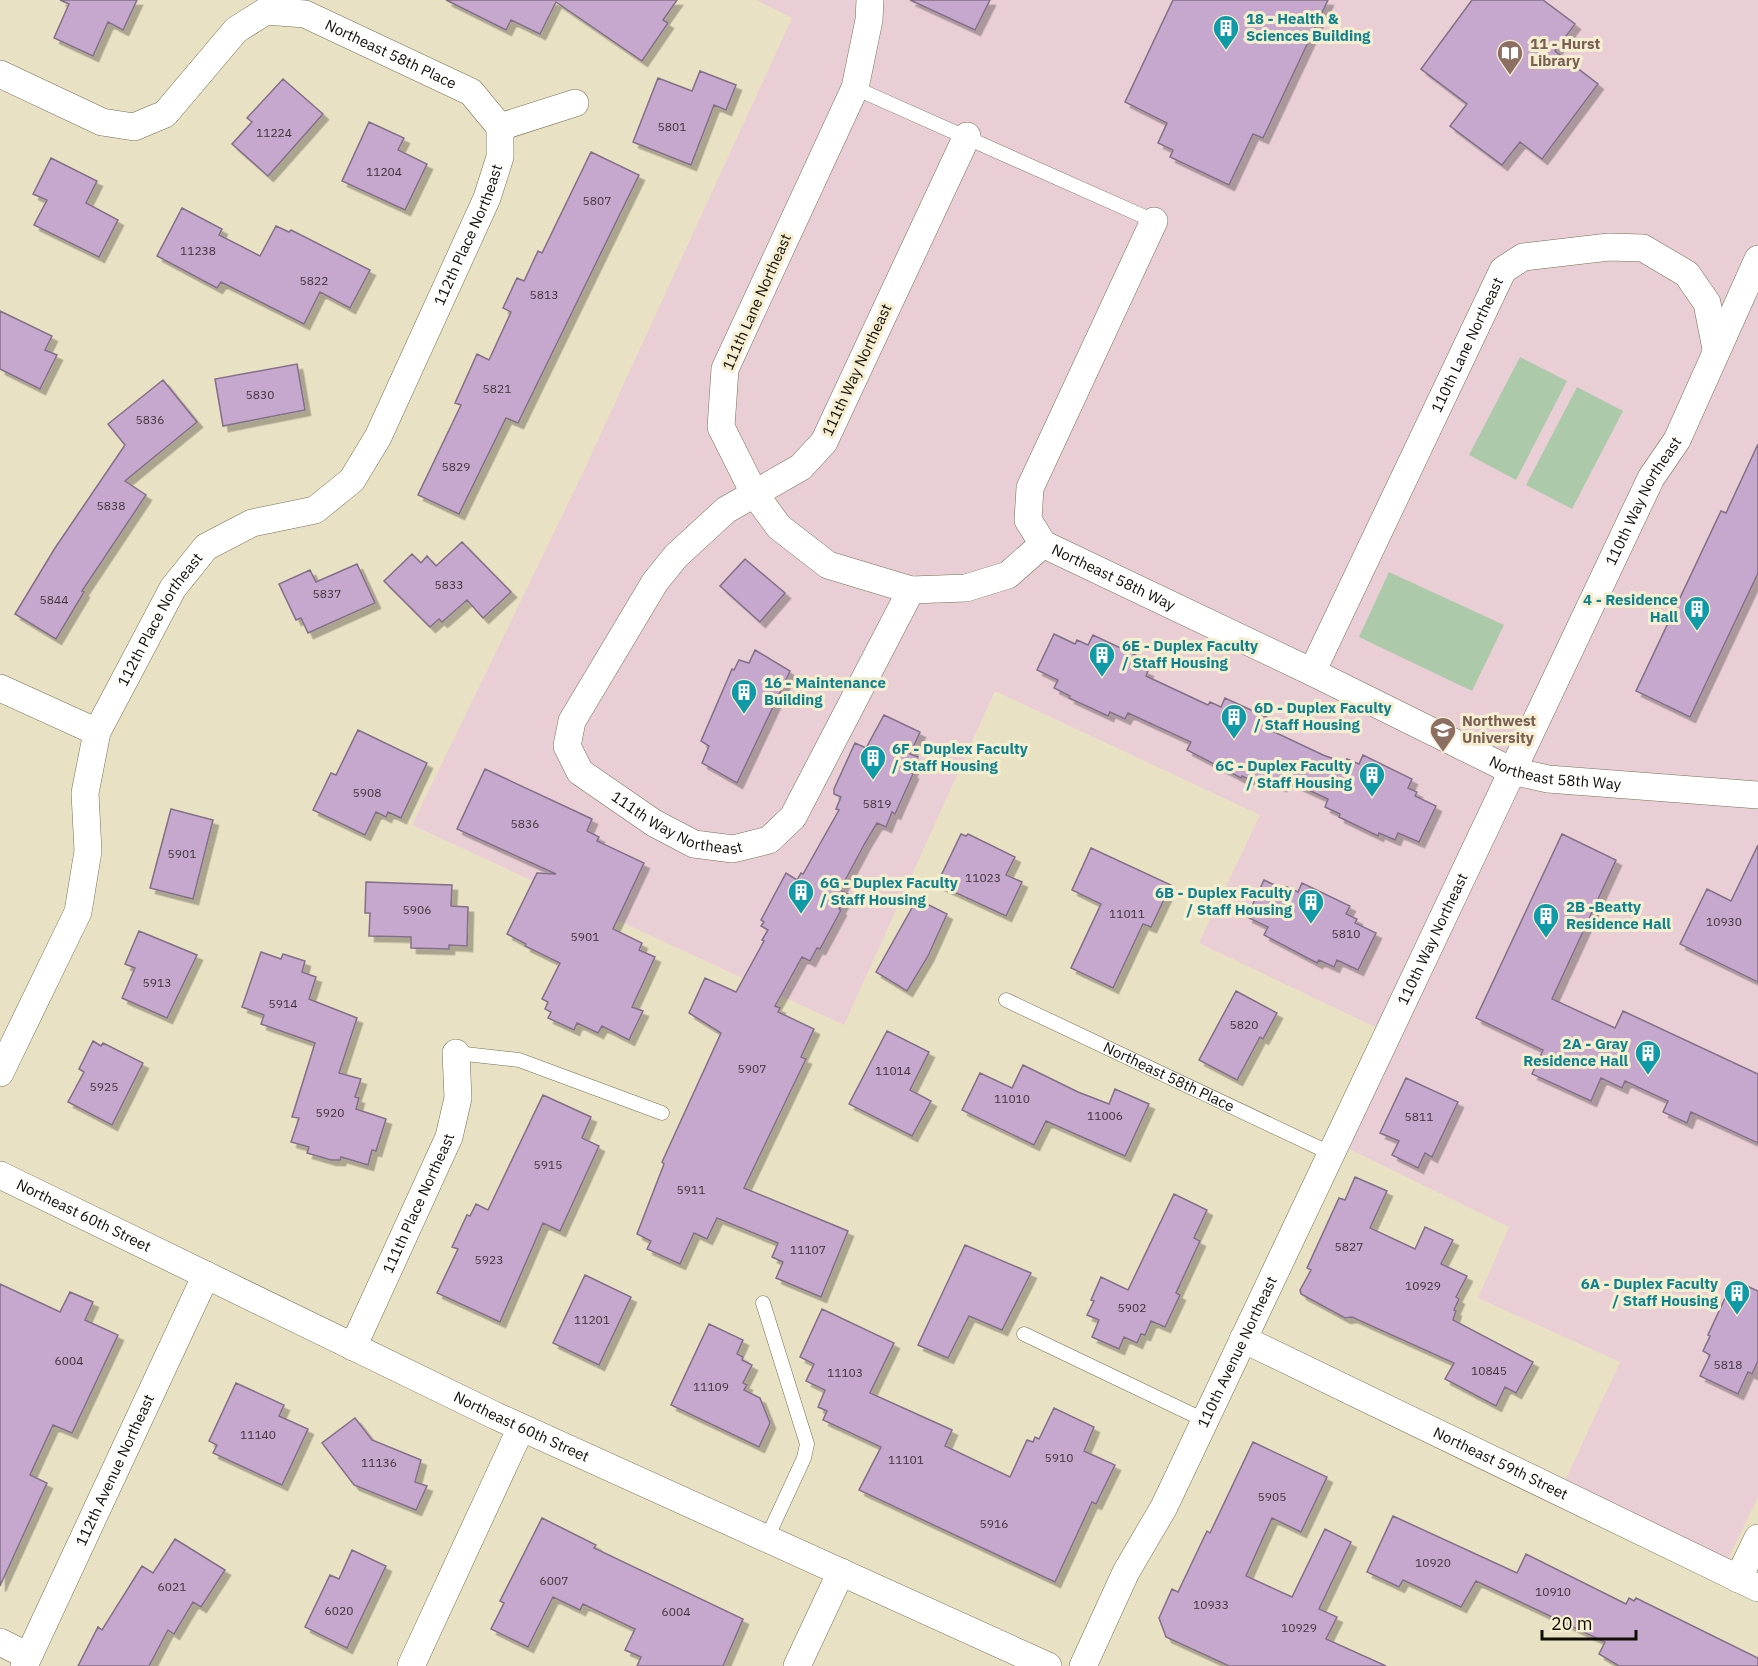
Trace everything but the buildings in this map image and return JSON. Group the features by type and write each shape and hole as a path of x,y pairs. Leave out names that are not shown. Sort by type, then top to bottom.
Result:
{"street":[{"name":"111th Lane Northeast","path":"870,0 869,20 855,88 724,369 721,427 754,493 779,527 828,565 911,590"},
{"name":"Northeast 58th Place","path":"0,74 102,122 134,127 165,114 236,30 266,11 305,14 471,92 500,127"},
{"path":"500,127 575,103"},
{"name":"112th Place Northeast","path":"0,1073 78,912 88,851 85,793 97,732 173,588 206,547 252,523 315,510 352,480 378,437 487,198 500,157 500,127"},
{"name":"111th Way Northeast","path":"911,590 794,817 769,840 733,849 694,844 654,823 580,772 567,746 572,721 656,582 676,556 726,510 801,467 824,442 967,136"},
{"path":"911,590 966,588 1008,575 1043,544 1028,520 1030,488 1154,221"},
{"name":"110th Lane Northeast","path":"1312,672 1503,270 1523,257 1609,247 1643,248 1687,274 1707,303 1716,349"},
{"name":"110th Way Northeast","path":"1389,1037 1651,478 1677,440 1758,259"},
{"name":"Northeast 58th Way","path":"1043,544 1312,672 1512,771 1548,779 1758,795"},
{"path":"0,688 97,732"},
{"name":"110th Avenue Northeast","path":"1083,1666 1126,1572 1164,1508 1204,1420 1389,1037"},
{"name":"111th Place Northeast","path":"353,1347 449,1137 458,1098 456,1053"},
{"name":"Northeast 60th Street","path":"0,1175 521,1428 1048,1666"},
{"name":"112th Avenue Northeast","path":"26,1661 206,1275"},
{"name":"Northeast 59th Street","path":"1243,1339 1748,1583"},
{"path":"411,1666 521,1428"},
{"path":"1748,1583 1758,1538"},
{"path":"797,1666 841,1572"},
{"path":"0,1642 26,1661"}],"lane":[{"path":"855,88 1154,221"},
{"name":"Northeast 58th Place","path":"1006,1000 1332,1154"},
{"path":"456,1053 519,1060 662,1113"},
{"path":"763,1303 807,1444 804,1458 767,1538"},
{"path":"1024,1334 1204,1420"}],"shaded area":[{"name":"Northwest University","path":"756,0 1758,0 1758,1497 1727,1561 1564,1483 1620,1362 1478,1298 1509,1227 1345,1147 1398,1038 1199,943 1260,815 995,691 844,1025 412,825 580,479 792,18"}],"green space":[{"path":"1520,357 1567,381 1516,480 1469,455"},
{"path":"1577,387 1623,411 1572,509 1526,485"},
{"path":"1389,572 1504,625 1472,691 1359,637"}],"place":[{"name":"18 - Health & Sciences Building","path":"1226,51"},
{"name":"11 - Hurst Library","path":"1510,76"},
{"name":"4 - Residence Hall","path":"1697,632"},
{"name":"6E - Duplex Faculty / Staff Housing","path":"1102,678"},
{"name":"16 - Maintenance Building","path":"744,715"},
{"name":"6D - Duplex Faculty / Staff Housing","path":"1234,740"},
{"name":"Northwest University","path":"1443,753"},
{"name":"6F - Duplex Faculty / Staff Housing","path":"873,781"},
{"name":"6C - Duplex Faculty / Staff Housing","path":"1372,798"},
{"name":"6G - Duplex Faculty / Staff Housing","path":"801,915"},
{"name":"6B - Duplex Faculty / Staff Housing","path":"1311,925"},
{"name":"2B -Beatty Residence Hall","path":"1546,939"},
{"name":"2A - Gray Residence Hall","path":"1648,1076"},
{"name":"6A - Duplex Faculty / Staff Housing","path":"1737,1316"}]}
